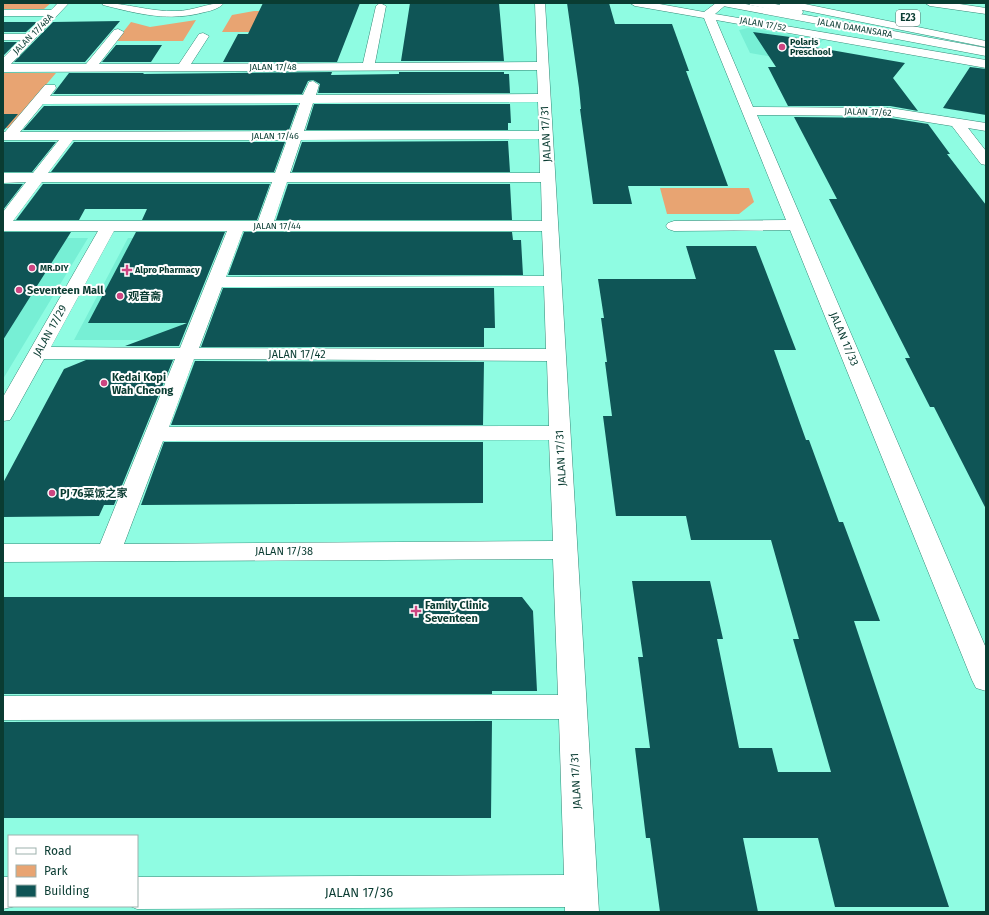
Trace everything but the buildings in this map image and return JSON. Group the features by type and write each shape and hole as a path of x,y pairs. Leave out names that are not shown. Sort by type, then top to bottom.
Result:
{"main road":[{"name":"JALAN 17/48A","path":"3,64 64,3"},
{"path":"107,3 145,14 188,14 205,10 218,3"},
{"name":"JALAN 17/31","path":"540,3 581,902"},
{"name":"JALAN 17/52","path":"635,3 718,7 914,51 986,64"},
{"path":"754,3 817,17 835,25"},
{"path":"784,3 986,44"},
{"name":"E23","path":"831,3 933,22"},
{"name":"E23","path":"930,3 986,11"},
{"path":"368,67 381,6"},
{"name":"JALAN DAMANSARA","path":"718,7 835,25 986,52"},
{"name":"JALAN 17/33","path":"718,7 749,111 980,651 986,680"},
{"path":"3,13 54,13"},
{"path":"89,68 118,32"},
{"path":"182,67 202,36"},
{"path":"3,37 30,37"},
{"name":"JALAN 17/48","path":"3,68 543,66"},
{"path":"264,226 320,67"},
{"path":"6,136 68,68"},
{"path":"40,100 545,98"},
{"name":"JALAN 17/62","path":"749,111 890,112 986,128"},
{"path":"956,122 986,162"},
{"name":"JALAN 17/46","path":"6,136 546,135"},
{"path":"3,223 69,136"},
{"path":"3,178 548,177"},
{"path":"674,226 797,225"},
{"name":"JALAN 17/44","path":"3,226 550,226"},
{"name":"JALAN 17/29","path":"3,415 109,226"},
{"path":"109,552 237,226"},
{"path":"215,282 553,281"},
{"name":"JALAN 17/42","path":"38,353 556,355"},
{"path":"155,434 560,433"},
{"name":"JALAN 17/38","path":"3,553 565,550"},
{"path":"3,708 573,707"},
{"name":"JALAN 17/36","path":"138,893 581,902"}],"shaded area":[{"name":"Polaris Preschool","path":"748,28 823,40 802,62 750,53 739,30"},
{"path":"3,238 88,238 3,379"},
{"path":"128,238 216,238 176,340 74,340"}],"green space":[{"path":"3,3 51,3 44,9 3,9"},
{"path":"254,11 305,11 296,32 222,32 232,15"},
{"path":"196,20 183,41 116,41 131,22 150,27"},
{"path":"3,73 56,73 9,128 3,128"},
{"path":"660,188 749,188 754,202 739,214 667,214"}],"place":[{"name":"Polaris Preschool","path":"782,47"},
{"name":"MR.DIY","path":"32,268"},
{"name":"Alpro Pharmacy","path":"127,270"},
{"name":"Seventeen Mall","path":"19,290"},
{"name":"观音斋","path":"120,296"},
{"name":"Kedai Kopi Wah Cheong","path":"104,383"},
{"name":"PJ 76菜饭之家","path":"52,493"},
{"name":"Family Clinic Seventeen","path":"416,611"}]}
